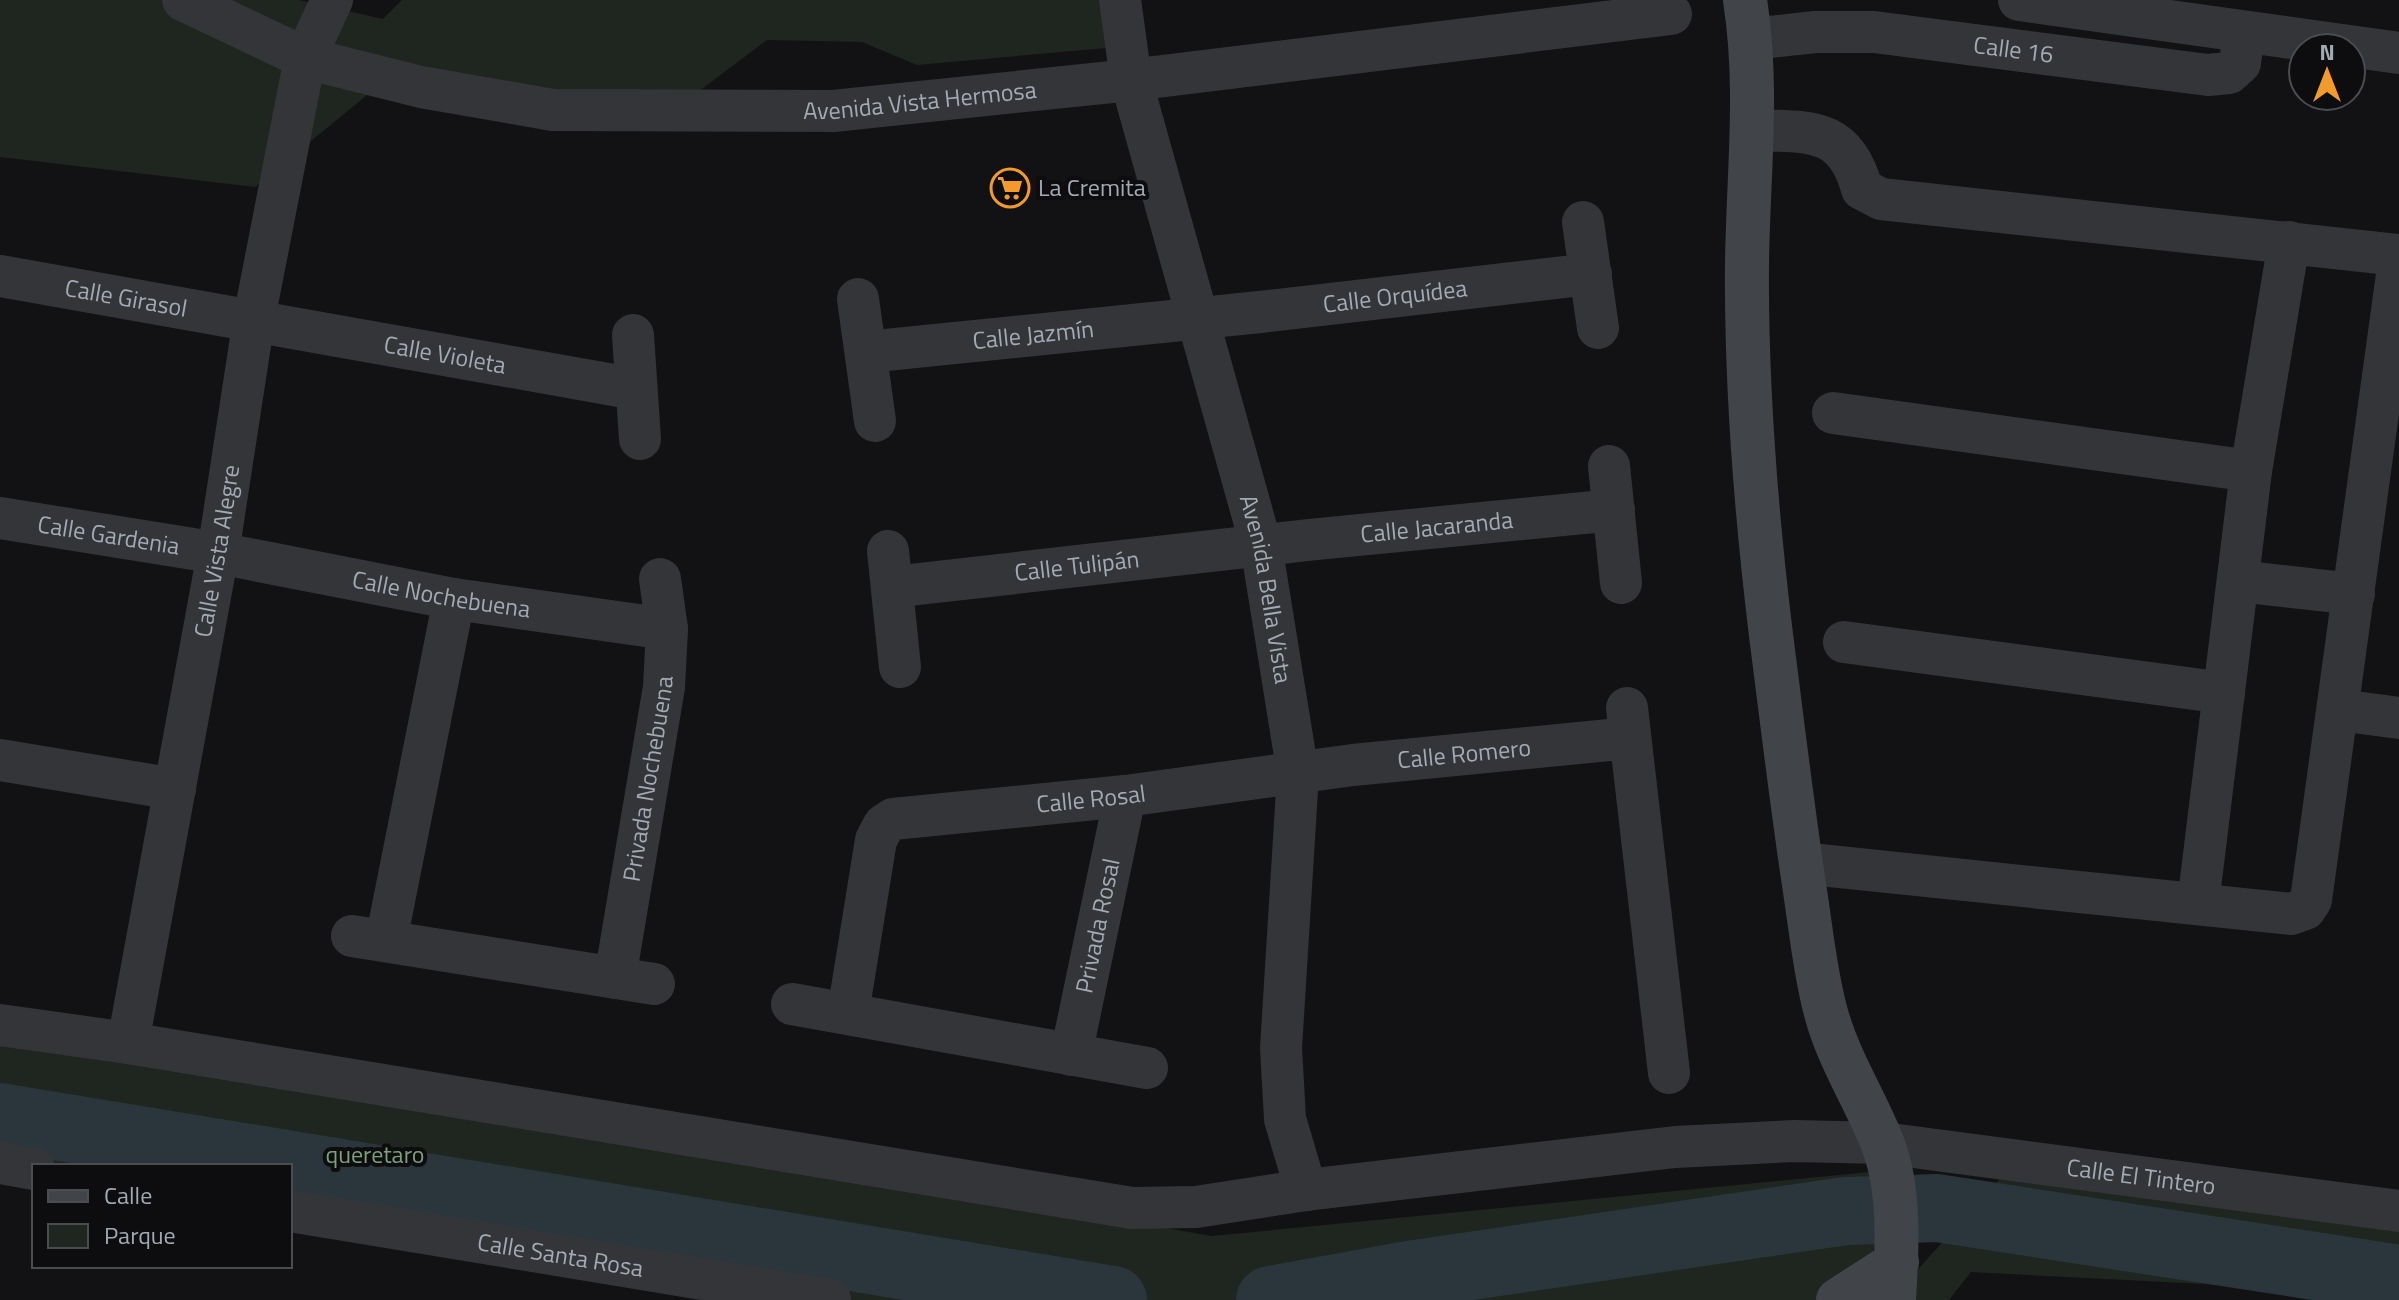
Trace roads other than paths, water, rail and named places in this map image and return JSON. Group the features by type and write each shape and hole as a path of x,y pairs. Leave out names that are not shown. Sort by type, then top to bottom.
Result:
{"street":[{"name":"Avenida Vista Hermosa","path":"183,0 305,58 421,87 553,110 833,111 1131,80 1671,14"},
{"path":"305,58 332,0"},
{"name":"Avenida Bella Vista","path":"1120,0 1131,80 1261,545 1298,774 1281,1048 1285,1119 1306,1190"},
{"name":"Calle 16","path":"2019,0 2399,53"},
{"name":"Calle 16","path":"1748,20 1815,32 1875,16 2208,75 2229,73 2240,63 2244,32"},
{"path":"1748,20 1754,130 1747,264 1750,403 1771,630 1801,863 1825,1008 1844,1065 1886,1157 1896,1267 1838,1300"},
{"name":"Calle Vista Alegre","path":"128,1043 218,553 254,319 305,58"},
{"path":"1754,130 1816,133 1836,143 1856,169 1862,189 1881,199 2289,242 2399,258 2384,486 2354,594 2311,900 2305,909 2291,914 1801,863"},
{"path":"1583,222 1598,328"},
{"path":"2198,904 2251,471 2289,242"},
{"name":"Calle Orquídea","path":"1199,318 1591,274"},
{"name":"Calle Girasol","path":"0,276 254,319"},
{"path":"858,299 875,421"},
{"name":"Calle Jazmín","path":"866,352 1199,318"},
{"name":"Calle Violeta","path":"254,319 636,389"},
{"path":"633,335 640,439"},
{"path":"1833,413 2251,471"},
{"path":"1609,466 1621,583"},
{"name":"Calle Jacaranda","path":"1261,545 1614,510"},
{"name":"Calle Gardenia","path":"0,518 218,553"},
{"name":"Calle Tulipán","path":"900,667 890,569 1261,545"},
{"name":"Calle Nochebuena","path":"218,553 454,599 667,629"},
{"name":"Privada Nochebuena","path":"454,599 369,938 634,981 664,687 667,629 660,579"},
{"path":"2238,581 2354,594"},
{"path":"1844,642 2224,693"},
{"path":"2339,710 2399,718"},
{"name":"Calle Romero","path":"1298,774 1628,723 1669,1073"},
{"path":"0,760 175,789"},
{"name":"Calle Rosal","path":"848,1013 876,840 884,825 893,819 1125,796 1298,774"},
{"name":"Privada Rosal","path":"1071,1055 1125,796"},
{"path":"792,1004 1147,1068"},
{"name":"Calle El Tintero","path":"0,1025 128,1043 1132,1208 1196,1207 1306,1190 1675,1147 1794,1141 1886,1157 2399,1211"},
{"path":"0,1163 32,1169"},
{"name":"Calle Santa Rosa","path":"292,1211 830,1300"}],"waterway":[{"path":"0,1117 286,1164"},
{"path":"292,1165 1113,1300"},
{"path":"1270,1300 1409,1275 1846,1211 1937,1208 2399,1279"}],"place":[{"name":"La Cremita","path":"1010,188"}],"park label":[{"name":"queretaro","path":"375,1155"}]}
